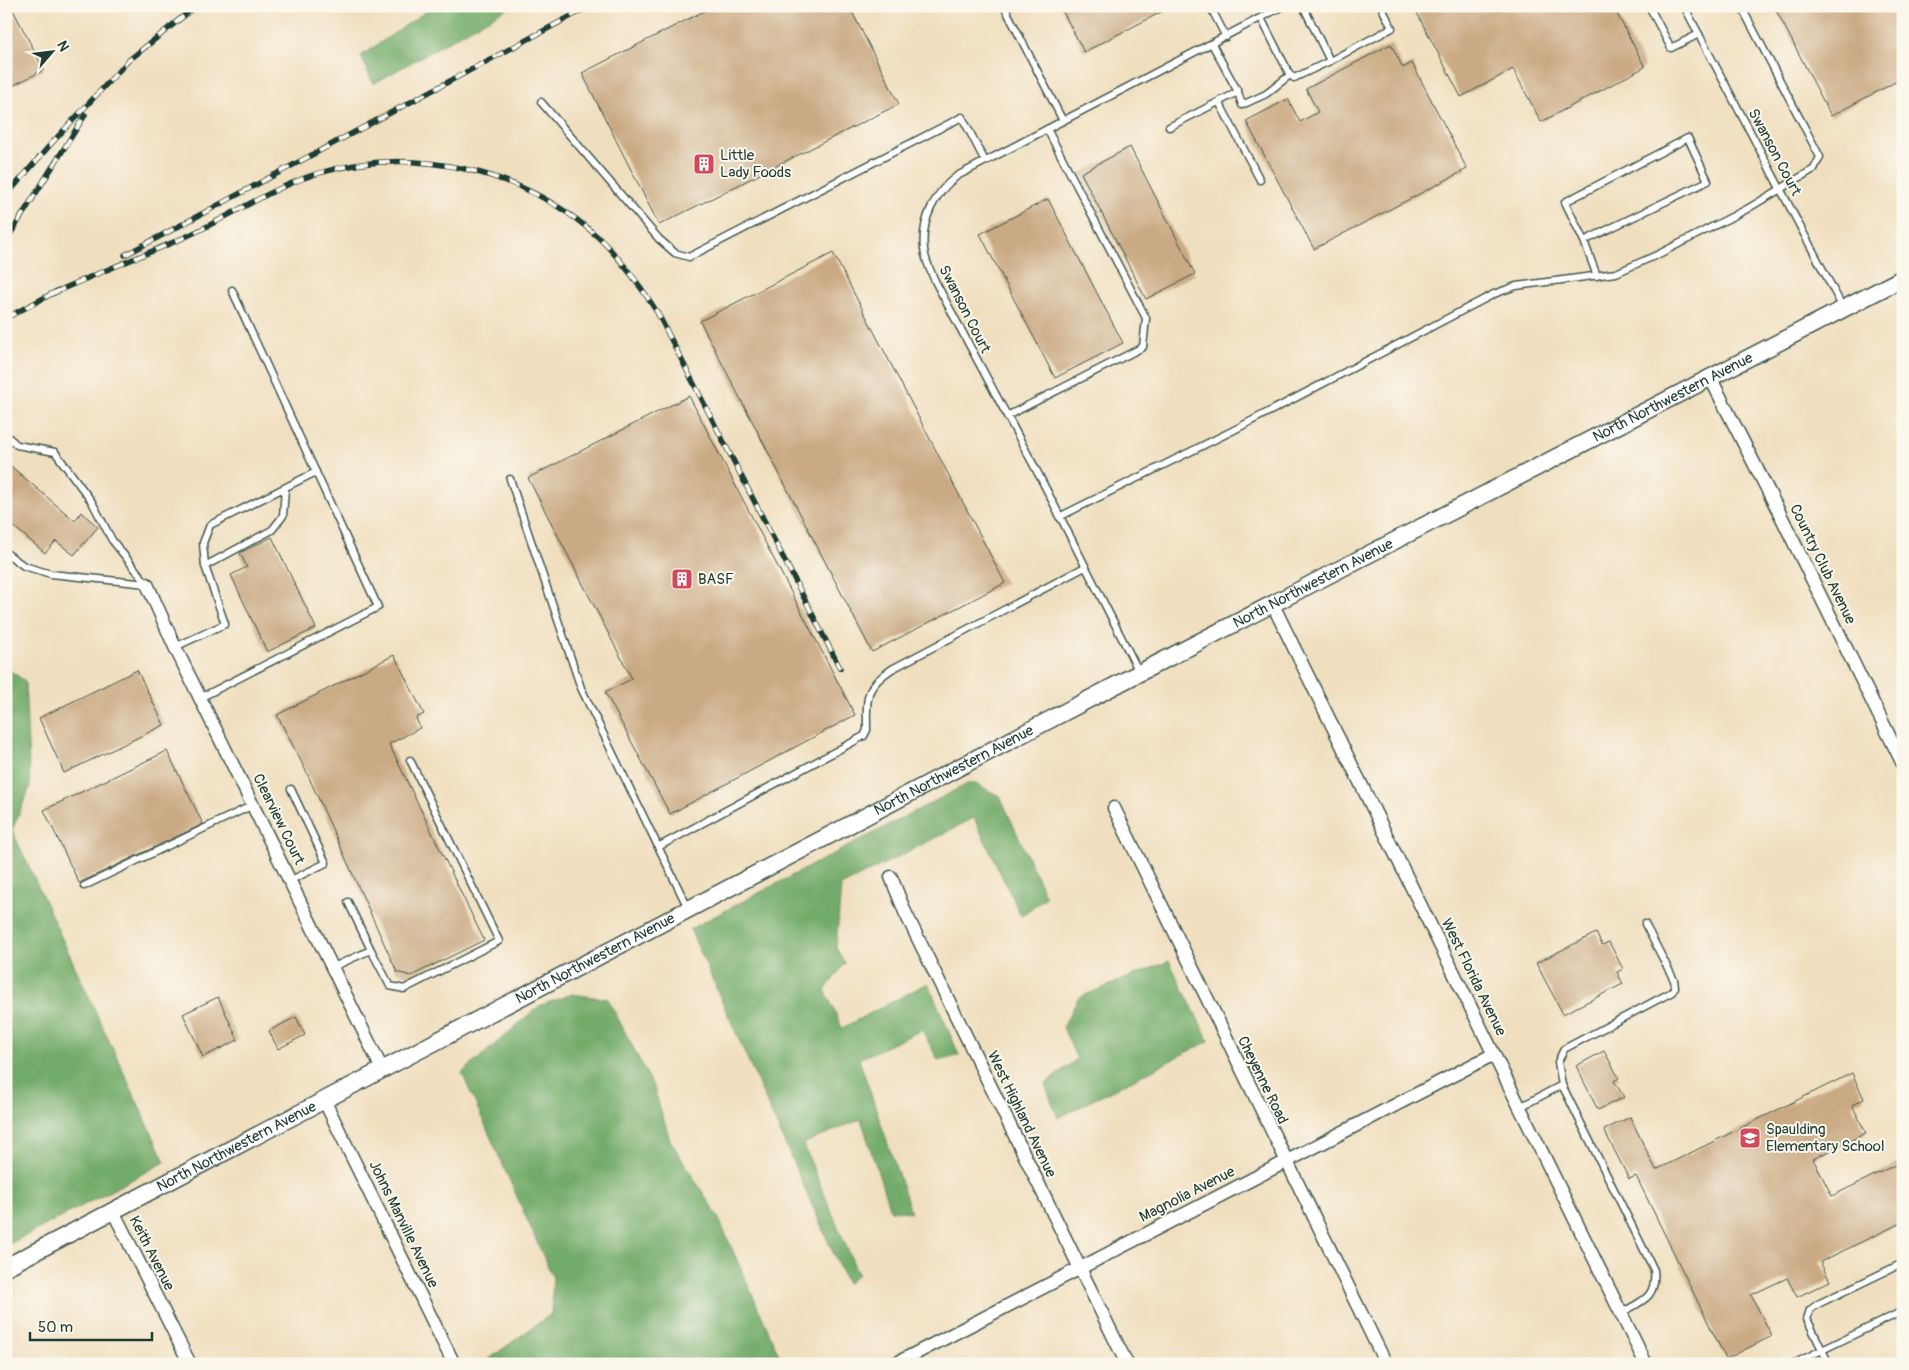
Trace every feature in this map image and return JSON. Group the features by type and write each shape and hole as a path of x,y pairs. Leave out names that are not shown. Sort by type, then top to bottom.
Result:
{"street":[{"name":"North Northwestern Avenue","path":"6,1267 1139,673 1711,379 1903,278"},
{"name":"Country Club Avenue","path":"1711,379 1782,518 1903,764"},
{"name":"Clearview Court","path":"147,584 382,1069"},
{"name":"West Florida Avenue","path":"1273,605 1646,1364"},
{"name":"Cheyenne Road","path":"1114,808 1284,1161 1386,1364"},
{"name":"West Highland Avenue","path":"890,877 905,912 1127,1364"},
{"name":"Magnolia Avenue","path":"895,1364 1494,1054"},
{"name":"Johns Manville Avenue","path":"324,1100 454,1364"},
{"name":"Keith Avenue","path":"113,1211 190,1364"}],"lane":[{"path":"1004,6 1063,121"},
{"path":"1210,6 1226,37"},
{"name":"Swanson Court","path":"1139,673 1060,517 936,283 924,249 924,231 930,208 936,198 947,184 957,176 1283,6"},
{"path":"1303,6 1330,61"},
{"path":"1261,18 1290,75 1294,78 1392,28 1381,6"},
{"path":"1649,6 1671,48 1699,34"},
{"name":"Swanson Court","path":"1684,6 1844,309"},
{"path":"1060,517 1234,430 1494,294 1516,286 1616,273 1659,254 1781,189 1814,169 1820,157 1741,6"},
{"path":"1212,44 1238,92 1242,105 1266,94 1290,75"},
{"path":"1170,127 1238,92"},
{"path":"541,102 659,239 675,253 689,257 962,117 985,162"},
{"path":"1219,102 1260,180"},
{"path":"1007,416 1143,347 1146,318 1048,129"},
{"path":"1584,241 1708,181 1688,138 1565,202 1584,241 1596,276"},
{"path":"202,697 378,607 232,290"},
{"path":"6,435 18,445 55,452 92,502 112,540 147,584"},
{"path":"176,647 225,624 205,566 203,543 210,526 316,472"},
{"path":"510,479 581,688 689,909"},
{"path":"205,566 272,530 283,516 285,489"},
{"path":"6,553 24,566 50,574 147,584"},
{"path":"658,847 864,736 867,730 868,693 876,680 884,674 1085,567"},
{"path":"348,902 390,986 404,990 499,941 410,760"},
{"path":"291,789 326,863 291,880"},
{"path":"84,886 254,805"},
{"path":"1621,1313 1648,1297 1656,1284 1654,1270 1562,1085 1558,1062 1564,1049 1672,992 1675,987 1674,980 1645,924"},
{"path":"333,967 371,950"},
{"path":"1520,1107 1562,1085"},
{"path":"1830,1364 1807,1319 1810,1310 1818,1304 1903,1264"},
{"path":"1794,1364 1903,1311"}],"green space":[{"path":"434,6 511,6 373,84 361,56"},
{"path":"6,668 25,681 30,787 12,830 165,1162 6,1246"},
{"path":"971,782 1000,796 1046,897 1021,916 974,818 841,886 836,948 845,963 825,990 842,1028 928,983 959,1055 938,1060 922,1030 859,1059 911,1212 890,1210 861,1119 803,1144 858,1274 847,1284 690,929"},
{"path":"1169,961 1209,1041 1058,1118 1045,1084 1077,1059 1063,1028 1078,998"},
{"path":"572,994 608,999 654,1088 670,1140 718,1217 783,1364 482,1364 551,1314 553,1278 462,1073 539,1006"}],"building":[{"path":"11,6 44,70 6,89 6,8"},
{"name":"Little Lady Foods","path":"714,6 849,6 899,104 659,225 582,73"},
{"path":"1060,6 1173,6 1084,52"},
{"path":"1426,6 1613,6 1645,67 1541,122 1513,69 1461,97 1416,11"},
{"path":"1774,6 1903,6 1903,78 1831,116"},
{"path":"1391,44 1403,68 1412,63 1467,169 1314,249 1246,121 1288,99 1300,122 1318,112 1306,89"},
{"path":"1130,147 1195,274 1146,299 1081,173"},
{"path":"1048,199 1123,343 1055,378 980,234"},
{"path":"833,253 1005,583 872,652 700,321"},
{"name":"BASF","path":"689,396 855,715 670,814 605,692 632,679 528,478"},
{"path":"6,462 75,521 81,512 98,527 74,555 56,541 45,553 6,520"},
{"path":"272,537 316,628 267,652 231,575 247,567 240,553"},
{"path":"394,655 424,714 416,718 420,728 389,744 484,940 411,976 397,972 306,771 277,715"},
{"path":"137,670 164,725 64,773 39,718"},
{"path":"167,751 203,824 79,883 44,810"},
{"path":"1596,933 1602,945 1609,942 1623,969 1617,972 1623,984 1563,1014 1536,963"},
{"path":"218,997 238,1040 203,1057 183,1014"},
{"path":"296,1017 305,1035 278,1049 269,1031"},
{"path":"1604,1051 1619,1078 1614,1081 1624,1097 1598,1110 1576,1066"},
{"path":"1852,1073 1864,1099 1852,1105 1866,1133 1813,1159 1832,1196 1903,1161 1903,1222 1820,1262 1830,1281 1797,1297 1787,1278 1751,1295 1772,1336 1726,1359 1636,1176 1629,1179 1604,1130 1630,1117 1656,1170"}],"railway":[{"path":"6,196 50,145 128,61 196,6"},
{"path":"125,255 590,6"},
{"path":"6,241 85,115"},
{"path":"54,293 183,238 299,180 353,165 391,162 429,163 466,169 503,180 537,195 570,214 599,238 630,273 657,312 840,668"},
{"path":"6,318 59,290"}],"place":[{"name":"Little Lady Foods","path":"704,164"},
{"name":"BASF","path":"682,579"},
{"name":"Spaulding Elementary School","path":"1750,1138"}]}
